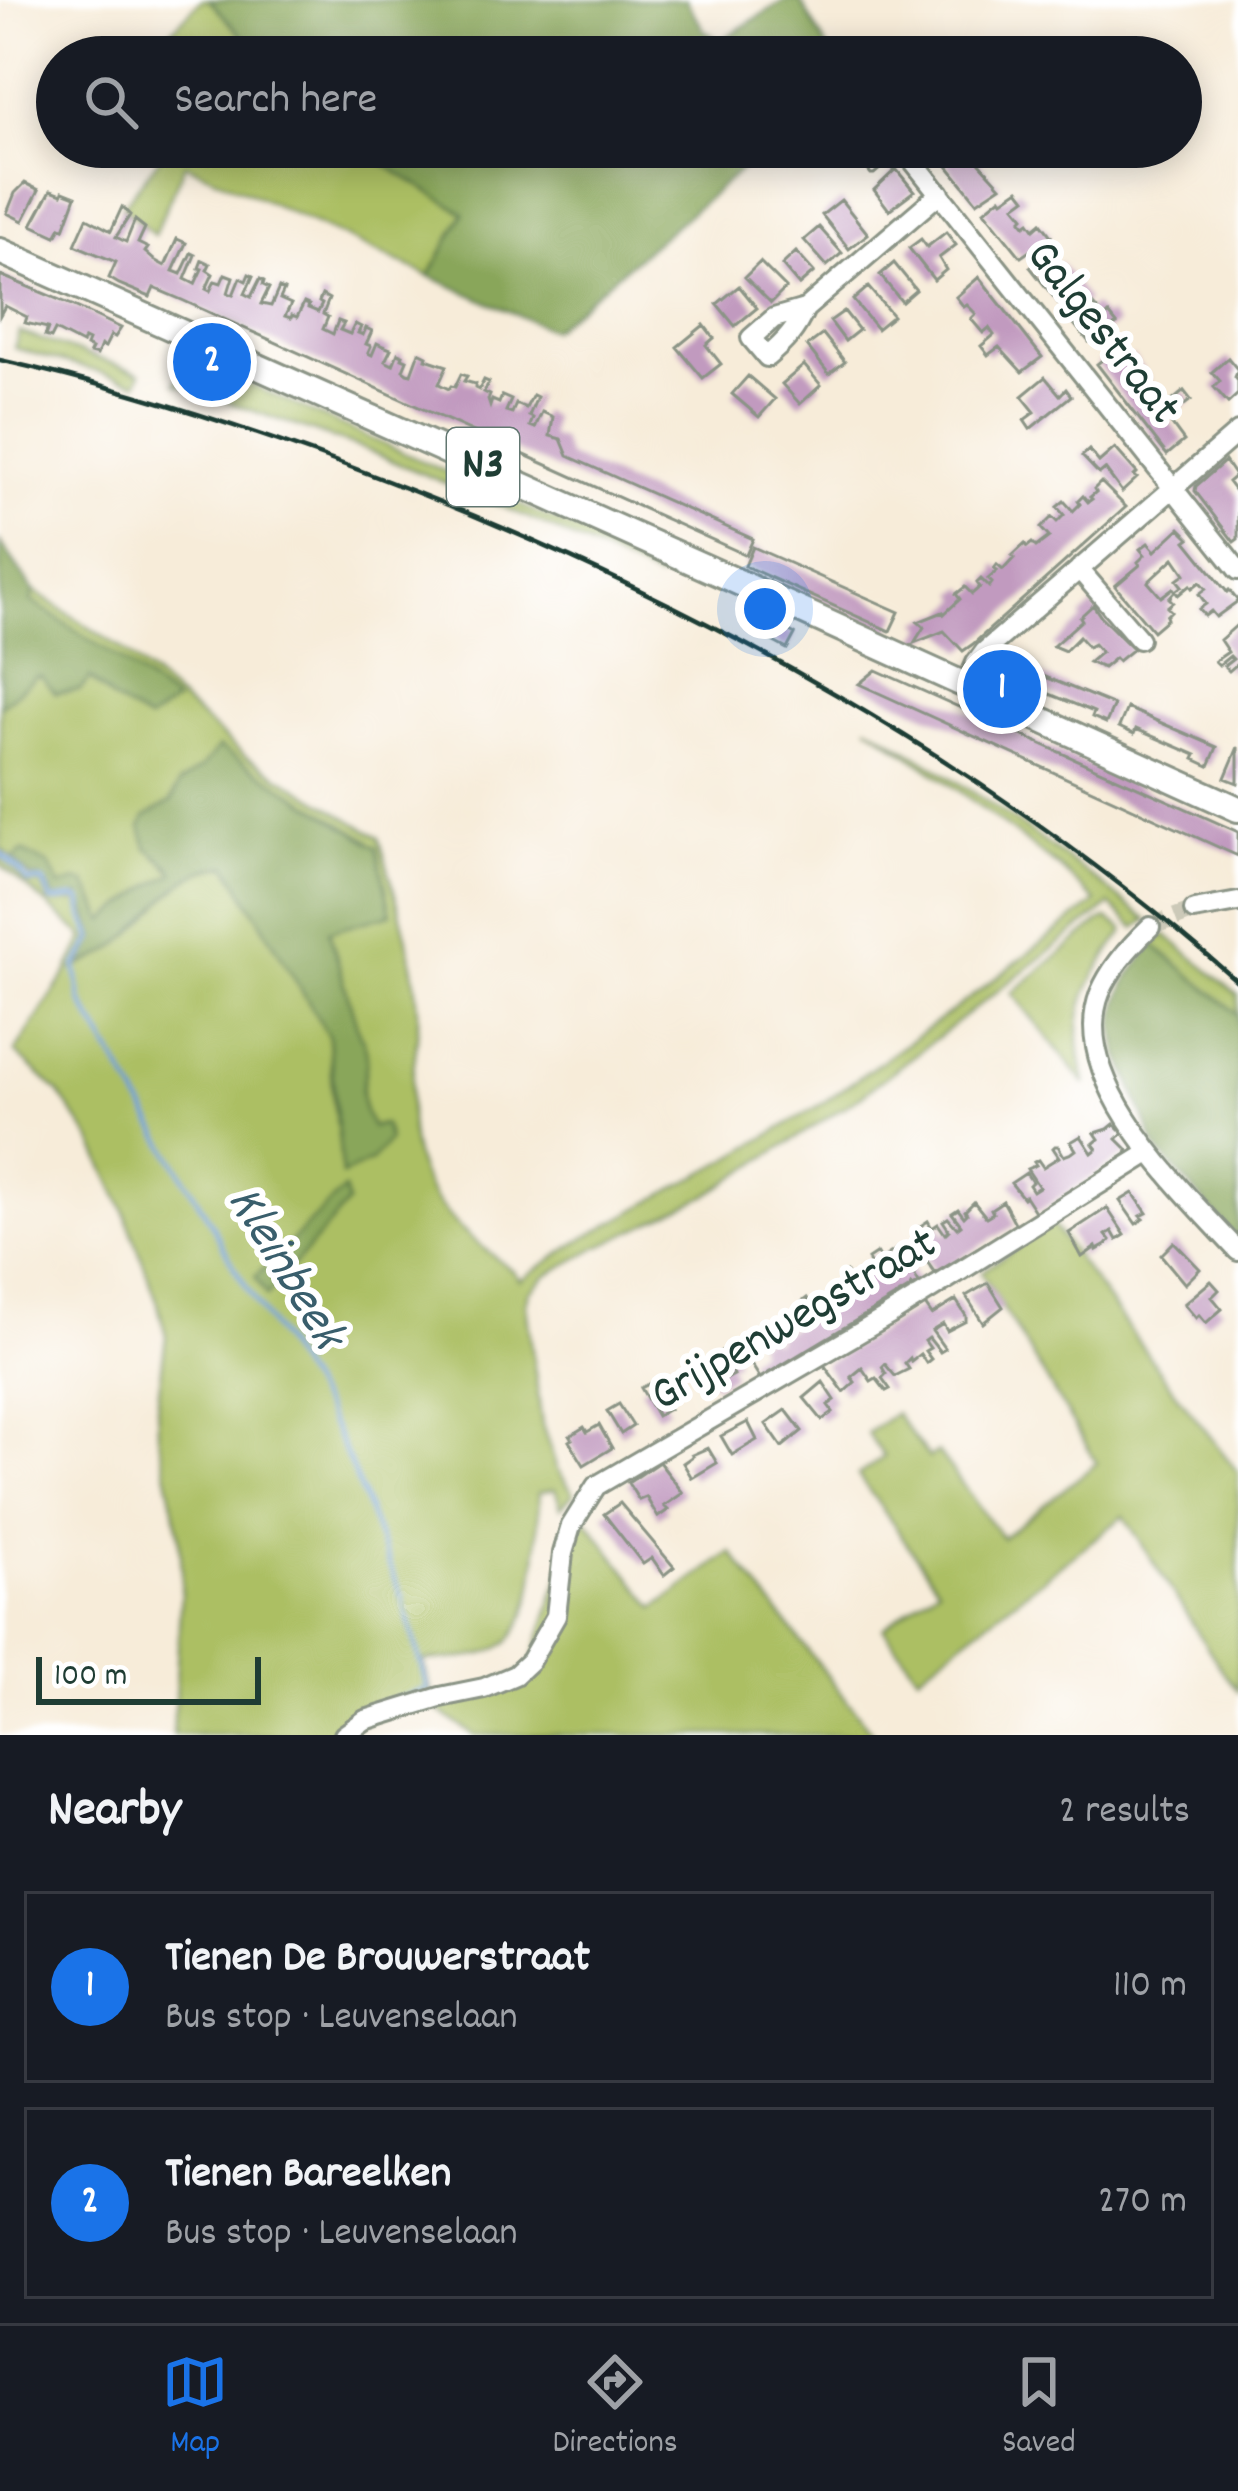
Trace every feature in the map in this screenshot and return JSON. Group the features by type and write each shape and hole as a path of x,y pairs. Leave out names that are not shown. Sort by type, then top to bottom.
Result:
{"main road":[{"name":"N3","path":"0,251 1238,809"}],"street":[{"name":"Galgestraat","path":"919,168 1238,570"},
{"path":"805,309 940,194"},
{"path":"966,686 985,652 1238,432"},
{"path":"1079,569 1139,639"},
{"path":"1194,910 1238,902"},
{"path":"1150,928 1099,995 1096,1047 1101,1067 1149,1154 1238,1251"},
{"name":"Grijpenwegstraat","path":"344,1735 365,1720 484,1688 515,1675 530,1661 556,1616 571,1526 596,1486 888,1316 1149,1154"}],"green space":[{"path":"201,0 209,0 242,36 171,36 169,33"},
{"path":"209,0 686,0 713,36 242,36"},
{"path":"785,0 800,0 820,36 728,36"},
{"path":"152,168 183,168 154,235 122,207"},
{"path":"194,168 390,168 464,213 429,276"},
{"path":"390,168 743,168 551,330 429,276 464,213"},
{"path":"19,332 141,373 137,383 14,348"},
{"path":"188,357 664,569 658,579 534,520 361,448 175,384"},
{"path":"0,542 34,591 31,601 175,702 148,721 113,700 90,678 80,690 55,693 41,676 0,707"},
{"path":"34,591 119,647 244,755 379,837 416,986 418,1028 411,1090 414,1152 422,1176 449,1216 520,1280 586,1237 820,1105 1096,902 1061,869 867,725 1010,818 1147,920 1135,928 1110,905 858,1098 706,1196 594,1249 546,1276 529,1292 526,1304 542,1425 557,1469 574,1493 561,1507 555,1489 539,1492 534,1578 522,1621 512,1637 488,1653 423,1661 432,1693 337,1735 173,1735 182,1571 179,1532 158,1435 166,1336 124,1210 92,1141 59,1093 15,1052 84,937 0,864 0,855 28,884 42,884 49,903 78,901 91,937 74,968 116,947 180,885 210,869 228,866 329,1037 344,1174 371,1161 379,1125 372,1127 364,1108 365,1049 328,930 369,840 219,748 179,784 147,847 175,873 104,922 90,890 60,886 48,865 23,851 13,859 0,848 0,707 42,676 55,693 70,692 89,678 113,700 175,702 31,601"},
{"path":"219,747 377,847 391,914 329,931 366,1047 364,1108 372,1127 384,1124 389,1140 371,1161 342,1175 329,1037 228,866 210,869 179,886 128,937 80,966 95,938 80,896 54,899 46,883 31,878 13,859 22,851 49,865 60,886 86,883 105,921 174,873 147,848 141,827 145,817 172,801 179,784"},
{"path":"1107,919 1123,933 1097,971 1083,1004 1079,1040 1086,1085 1012,993"},
{"path":"1165,934 1238,995 1238,1014 1153,945"},
{"path":"1153,944 1238,1014 1238,1240 1157,1150 1118,1051 1114,1026 1119,1000 1127,979"},
{"path":"344,1189 348,1203 267,1296 255,1277"},
{"path":"1052,1224 1238,1472 1238,1690 1124,1516 918,1675 883,1628 938,1587 858,1475 884,1457 867,1433 895,1413 929,1458 938,1452 1002,1538 1097,1463 981,1272"},
{"path":"584,1517 655,1608 731,1552 874,1735 474,1735 433,1707 530,1669 570,1544"}],"building":[{"path":"950,168 984,168 1001,186 977,202"},
{"path":"896,169 914,191 889,210 874,190"},
{"path":"25,183 39,190 23,221 7,213"},
{"path":"1019,189 1026,198 1015,206 1024,217 1021,220 1034,229 1041,223 1051,236 1021,257 984,211"},
{"path":"51,190 76,196 64,229 56,236 32,225"},
{"path":"841,200 868,234 849,249 822,215"},
{"path":"122,207 130,215 116,237 126,242 135,220 145,228 138,243 165,266 177,239 186,243 173,271 181,274 191,253 195,255 185,279 195,284 202,260 210,264 207,270 213,274 206,289 210,291 225,274 233,277 228,293 233,295 240,278 246,281 249,274 253,276 245,294 251,297 260,279 269,288 261,304 271,306 279,288 284,290 280,299 291,304 285,316 291,318 297,317 304,303 318,312 322,295 329,299 323,329 333,334 338,321 344,323 340,330 350,334 355,324 361,327 358,333 363,335 366,328 372,331 368,353 372,355 377,343 391,349 385,361 393,365 398,353 403,355 407,373 411,374 419,352 447,366 439,384 449,389 461,374 479,390 484,380 489,382 484,392 490,395 490,406 502,396 511,400 506,411 512,413 516,404 526,408 533,395 537,397 530,426 535,428 542,412 553,417 550,436 561,439 568,456 753,539 746,555 182,300 154,288 150,297 119,284 109,278 116,262 75,245 87,218 111,231"},
{"path":"819,227 842,253 827,266 804,240"},
{"path":"946,232 956,245 939,258 946,270 934,280 909,248 921,239 927,247"},
{"path":"796,252 814,272 799,285 782,265"},
{"path":"1039,260 1047,272 1060,262 1088,300 1067,314 1030,267"},
{"path":"760,262 786,288 771,303 745,277"},
{"path":"894,263 916,290 902,302 880,275"},
{"path":"0,275 121,328 105,347 101,345 97,355 90,353 84,339 82,344 55,330 51,338 45,336 48,328 25,323 27,317 5,306 0,315"},
{"path":"979,277 1042,357 1022,372 999,347 988,355 981,346 994,335 989,328 983,333 971,319 976,314 956,297"},
{"path":"739,286 757,308 735,326 717,304"},
{"path":"868,287 893,316 877,329 853,300"},
{"path":"1093,305 1117,324 1089,342 1074,324"},
{"path":"844,311 859,330 845,341 830,321"},
{"path":"704,325 714,338 706,345 721,364 703,378 677,347"},
{"path":"823,334 845,362 829,374 807,346"},
{"path":"1116,349 1126,361 1133,356 1150,379 1144,384 1165,407 1184,391 1191,400 1167,418 1184,441 1167,455 1097,364"},
{"path":"1228,358 1238,370 1238,394 1228,403 1214,387 1220,381 1212,372"},
{"path":"804,365 821,385 800,404 782,384"},
{"path":"748,376 775,399 759,417 732,394"},
{"path":"1045,377 1060,395 1066,389 1071,396 1030,429 1024,420 1035,412 1022,396"},
{"path":"1115,448 1137,473 1122,492 1105,469 1099,474 1082,456 1089,450 1099,462"},
{"path":"1225,461 1235,476 1228,482 1238,495 1238,539 1234,542 1195,491"},
{"path":"1101,482 1126,507 973,644 963,651 944,631 914,643 924,627 918,622 944,614 960,599 956,594 965,587 972,594 981,579 989,587 988,579 997,565 1003,570 1025,544 1036,547 1049,537 1041,528 1052,517 1057,522 1064,515 1057,507 1064,501 1073,511 1083,496 1088,502 1092,499"},
{"path":"1180,528 1238,601 1216,617 1211,611 1205,616 1199,609 1206,604 1199,594 1206,589 1200,582 1178,595 1175,591 1169,598 1173,602 1167,607 1171,611 1167,619 1153,631 1115,586 1140,565 1145,555 1140,549 1148,543 1155,551","holes":["1174,558 1185,574 1177,580 1182,586 1161,597 1148,582"]},
{"path":"753,547 899,612 890,631 745,566"},
{"path":"1093,605 1133,649 1103,668 1089,662 1101,652 1079,637 1065,651 1053,646"},
{"path":"1238,624 1238,663 1229,671 1224,666 1233,659 1230,656 1219,665 1215,661 1228,652 1220,640"},
{"path":"781,626 795,634 787,649 772,641"},
{"path":"1026,669 1114,705 1106,723 1092,717 1094,712 1035,688 1033,693 1019,687"},
{"path":"876,670 1238,832 1238,856 859,684"},
{"path":"1127,708 1217,747 1209,766 1194,759 1196,755 1136,729 1134,734 1119,727"},
{"path":"1238,747 1238,783 1225,778"},
{"path":"1114,1124 1123,1133 1117,1139 1127,1154 1036,1213 1011,1183 1026,1173 1033,1191 1039,1187 1027,1169 1034,1162 1038,1160 1043,1167 1059,1157 1055,1146 1064,1156 1072,1153 1076,1150 1071,1142 1081,1136 1092,1153 1099,1139 1095,1133"},
{"path":"1133,1193 1147,1213 1136,1224 1120,1201"},
{"path":"1003,1201 1016,1225 935,1273 916,1246 926,1239 919,1227 928,1221 932,1228 938,1224 945,1234 949,1230 943,1221 948,1218 957,1228 961,1225 952,1213 958,1209 964,1217 974,1202 986,1217"},
{"path":"1107,1208 1125,1235 1117,1240 1112,1231 1106,1235 1110,1240 1106,1245 1082,1257 1069,1233"},
{"path":"1174,1242 1200,1269 1185,1284 1161,1255"},
{"path":"898,1248 919,1283 760,1378 748,1359 760,1350 757,1343 768,1336 772,1342 811,1318 802,1302 807,1298 812,1306 837,1290 848,1302 853,1298 838,1277 846,1272 857,1289 862,1286 857,1276 871,1266 868,1259 877,1253 881,1259"},
{"path":"1211,1281 1219,1290 1212,1297 1222,1309 1206,1323 1184,1304"},
{"path":"988,1283 1003,1307 983,1323 966,1296"},
{"path":"956,1300 966,1321 947,1331 943,1324 932,1331 945,1349 940,1352 929,1338 925,1341 930,1348 925,1351 931,1359 926,1363 920,1354 910,1358 905,1363 909,1369 895,1376 885,1364 882,1378 890,1389 886,1391 862,1368 844,1392 824,1365 925,1305 932,1315"},
{"path":"729,1347 737,1361 729,1365 734,1375 714,1386 705,1368 723,1358 719,1352"},
{"path":"653,1382 669,1409 657,1416 641,1388"},
{"path":"823,1382 835,1400 828,1405 833,1412 822,1420 804,1398"},
{"path":"619,1404 633,1426 621,1434 607,1411"},
{"path":"786,1410 802,1431 782,1447 766,1424"},
{"path":"748,1422 757,1440 732,1455 721,1436"},
{"path":"599,1425 612,1448 584,1465 570,1436"},
{"path":"708,1448 717,1463 692,1478 683,1463"},
{"path":"659,1462 683,1493 664,1506 668,1510 658,1517 646,1497 639,1500 628,1483"},
{"path":"620,1503 674,1567 664,1575 652,1558 643,1564 604,1514"}],"waterway":[{"name":"Kleinbeek","path":"0,853 28,882 43,881 52,901 81,900 93,939 76,966 81,1001 235,1269 323,1407 348,1459 404,1603 428,1689 354,1717"}],"tunnel":[{"path":"1150,927 1194,910"}],"railway":[{"path":"0,360 148,399 342,464 617,579 836,694 942,759 1044,828 1238,982"}],"place":[{"name":"Tienen Bareelken","path":"212,362"},
{"name":"Tienen De Brouwerstraat","path":"1002,689"}]}
